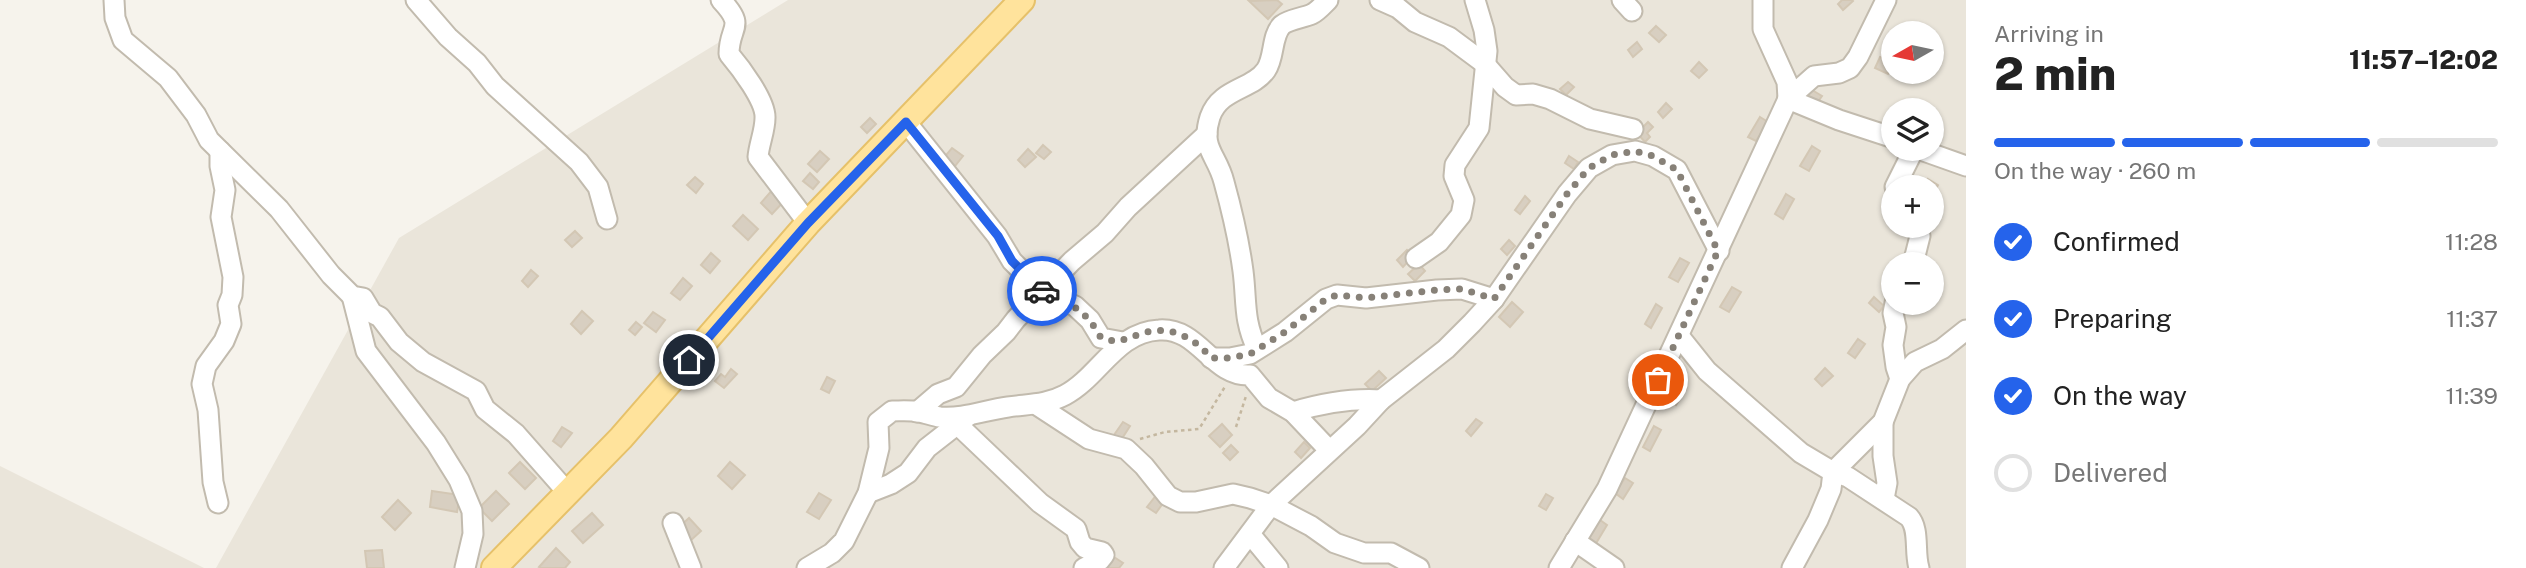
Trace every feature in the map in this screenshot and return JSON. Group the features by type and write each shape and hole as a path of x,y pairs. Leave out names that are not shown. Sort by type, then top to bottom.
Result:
{"main road":[{"path":"494,568 621,438 808,223 1023,0"}],"street":[{"path":"114,0 115,18 124,40 168,78 196,115 209,140 279,209 331,275 352,296 361,340 366,351 436,443 458,480 472,511 473,534 465,568"},
{"path":"416,0 448,37 477,63 495,86 579,162 598,187 607,219"},
{"path":"721,0 732,12 736,23 729,54 751,83 764,110 765,122 758,157 808,223"},
{"path":"1257,349 1245,314 1243,272 1232,215 1220,169 1206,143 1210,117 1224,96 1266,71 1277,32 1284,24 1314,13 1328,0"},
{"path":"1380,0 1398,8 1415,22 1449,37 1485,63 1505,88 1516,95 1533,94 1550,99 1590,119 1633,129"},
{"path":"1416,258 1439,242 1461,215 1464,200 1454,176 1455,165 1479,128 1487,51 1475,0"},
{"path":"1763,0 1763,29 1787,82 1788,99"},
{"path":"1559,568 1607,489 1788,99 1814,76 1839,73 1850,68 1885,0"},
{"path":"1788,99 1881,134"},
{"path":"906,122 998,236 1012,261 1043,292 1075,306 1090,320 1101,338 1124,342"},
{"path":"917,412 938,394 956,387 992,343 1006,332 1072,261 1105,233 1128,207 1207,134"},
{"path":"218,503 213,482 208,410 202,384 206,366 224,341 231,324 228,305 232,295 233,277 221,217 225,190 220,151"},
{"path":"1224,568 1271,505 1357,426 1381,400 1446,349 1494,299 1574,185 1589,168 1612,155 1635,151 1653,156 1677,170 1718,251"},
{"path":"1944,159 1966,166"},
{"path":"1211,358 1240,356 1257,349 1285,332 1326,299 1337,295 1366,298 1462,289 1494,299"},
{"path":"352,296 363,298 372,313 380,317 399,342 423,362 476,391 485,409 516,434 568,493"},
{"path":"1894,315 1896,327 1893,345 1900,379"},
{"path":"869,493 908,473 927,448 963,420 1010,406 1037,405 1065,395 1124,342 1160,329 1193,340 1218,365 1238,376 1250,375 1269,398 1293,412 1329,450"},
{"path":"1884,499 1887,483 1883,422 1900,379 1915,362 1942,349 1966,331"},
{"path":"1679,336 1707,371 1801,453 1833,472 1848,477 1909,517 1914,524 1919,568"},
{"path":"1293,412 1327,402 1381,400"},
{"path":"1037,405 1089,439 1126,449 1168,496 1180,502 1196,502 1233,494 1271,505 1311,526 1335,543 1364,552 1391,553 1419,568"},
{"path":"807,568 832,553 844,541 869,493 879,448 878,422 892,411 917,412 963,420 1040,503 1076,529 1084,548 1102,552 1104,555 1100,560 1084,568"},
{"path":"1792,568 1818,520 1831,489 1833,472 1883,422"},
{"path":"673,523 691,568"},
{"path":"1250,534 1278,568"},
{"path":"1575,541 1614,568"}],"path":[{"path":"1126,449 1142,438 1165,432 1199,429 1225,387 1238,376"}],"shaded area":[{"path":"788,0 1966,0 1966,568 216,568 399,238"},
{"path":"0,466 204,568 0,568"}],"building":[{"path":"1277,0 1282,4 1268,19 1249,1"},
{"path":"1842,0 1853,1 1843,10 1838,4"},
{"path":"1656,26 1666,35 1659,42 1649,33"},
{"path":"1637,42 1642,49 1633,57 1628,50"},
{"path":"1880,57 1881,57 1881,71 1875,68"},
{"path":"1699,62 1707,70 1699,78 1691,71"},
{"path":"1568,82 1574,87 1566,95 1560,89"},
{"path":"1807,87 1822,96 1817,103 1803,94"},
{"path":"1666,103 1672,109 1663,118 1658,112"},
{"path":"1760,117 1768,122 1756,141 1748,137"},
{"path":"870,118 876,124 867,133 861,127"},
{"path":"1648,122 1653,127 1647,133 1650,137 1645,142 1637,133"},
{"path":"1043,145 1051,152 1044,159 1036,153"},
{"path":"1812,146 1820,151 1809,171 1800,166"},
{"path":"952,148 963,156 951,171 940,162"},
{"path":"1028,149 1036,157 1025,167 1018,160"},
{"path":"820,151 829,159 817,172 808,164"},
{"path":"1569,156 1578,162 1574,169 1565,163"},
{"path":"810,173 819,182 813,189 803,181"},
{"path":"695,177 703,184 696,193 687,185"},
{"path":"774,188 786,199 772,214 761,203"},
{"path":"1786,194 1794,199 1783,219 1775,214"},
{"path":"1525,196 1530,201 1520,214 1515,210"},
{"path":"743,215 758,229 748,240 733,226"},
{"path":"575,231 582,238 572,247 565,240"},
{"path":"1509,240 1515,246 1507,255 1501,249"},
{"path":"1407,250 1413,256 1403,267 1397,260"},
{"path":"711,253 720,261 710,273 701,265"},
{"path":"1680,258 1689,263 1678,282 1669,277"},
{"path":"1419,264 1425,271 1415,281 1408,274"},
{"path":"531,270 538,276 528,287 522,281"},
{"path":"683,278 692,286 680,300 671,293"},
{"path":"1732,287 1741,292 1729,312 1720,307"},
{"path":"1874,297 1881,303 1881,310 1879,312 1869,303"},
{"path":"1512,302 1523,312 1510,327 1499,317"},
{"path":"1656,304 1662,308 1651,328 1645,324"},
{"path":"582,311 593,321 581,334 571,324"},
{"path":"653,312 665,320 656,332 644,323"},
{"path":"636,322 642,327 635,335 629,330"},
{"path":"1858,339 1865,344 1855,358 1848,353"},
{"path":"1825,368 1833,376 1822,386 1815,379"},
{"path":"731,369 737,374 724,388 715,381 721,374 725,377"},
{"path":"1379,371 1386,378 1372,391 1365,384"},
{"path":"827,377 835,381 829,393 821,389"},
{"path":"1678,384 1686,389 1676,405 1668,399"},
{"path":"1476,419 1482,423 1471,436 1466,431"},
{"path":"1123,422 1130,426 1121,440 1114,435"},
{"path":"1222,424 1232,435 1220,447 1209,436"},
{"path":"1654,426 1661,430 1650,451 1643,447"},
{"path":"562,427 572,433 561,447 553,441"},
{"path":"1304,442 1310,448 1301,458 1295,452"},
{"path":"1231,445 1238,452 1230,460 1223,453"},
{"path":"520,462 536,478 525,489 509,473"},
{"path":"730,462 745,475 732,489 718,476"},
{"path":"1625,478 1633,483 1623,499 1615,493"},
{"path":"432,491 460,495 457,512 430,507"},
{"path":"496,491 509,504 492,521 479,508"},
{"path":"819,493 831,500 819,519 807,512"},
{"path":"1158,493 1166,499 1156,513 1147,507"},
{"path":"1546,494 1553,498 1546,510 1539,506"},
{"path":"398,500 411,513 395,530 382,517"},
{"path":"592,513 603,525 583,543 572,531"},
{"path":"689,518 701,531 690,541 678,528"},
{"path":"1600,520 1607,525 1595,545 1588,540"},
{"path":"556,548 570,562 565,568 539,567"},
{"path":"382,550 384,568 367,568 365,551"},
{"path":"1114,557 1123,563 1119,568 1106,568"}],"way so far":[{"path":"1042,291 1075,306 1090,320 1101,338 1124,342 1160,329 1193,340 1211,358 1250,354 1303,319 1326,299 1337,295 1366,298 1462,289 1494,299 1567,194 1589,168 1612,155 1635,151 1653,156 1677,170 1718,251 1658,380"}],"route":[{"path":"689,360 808,223 906,122 998,236 1012,261 1042,291"}]}
